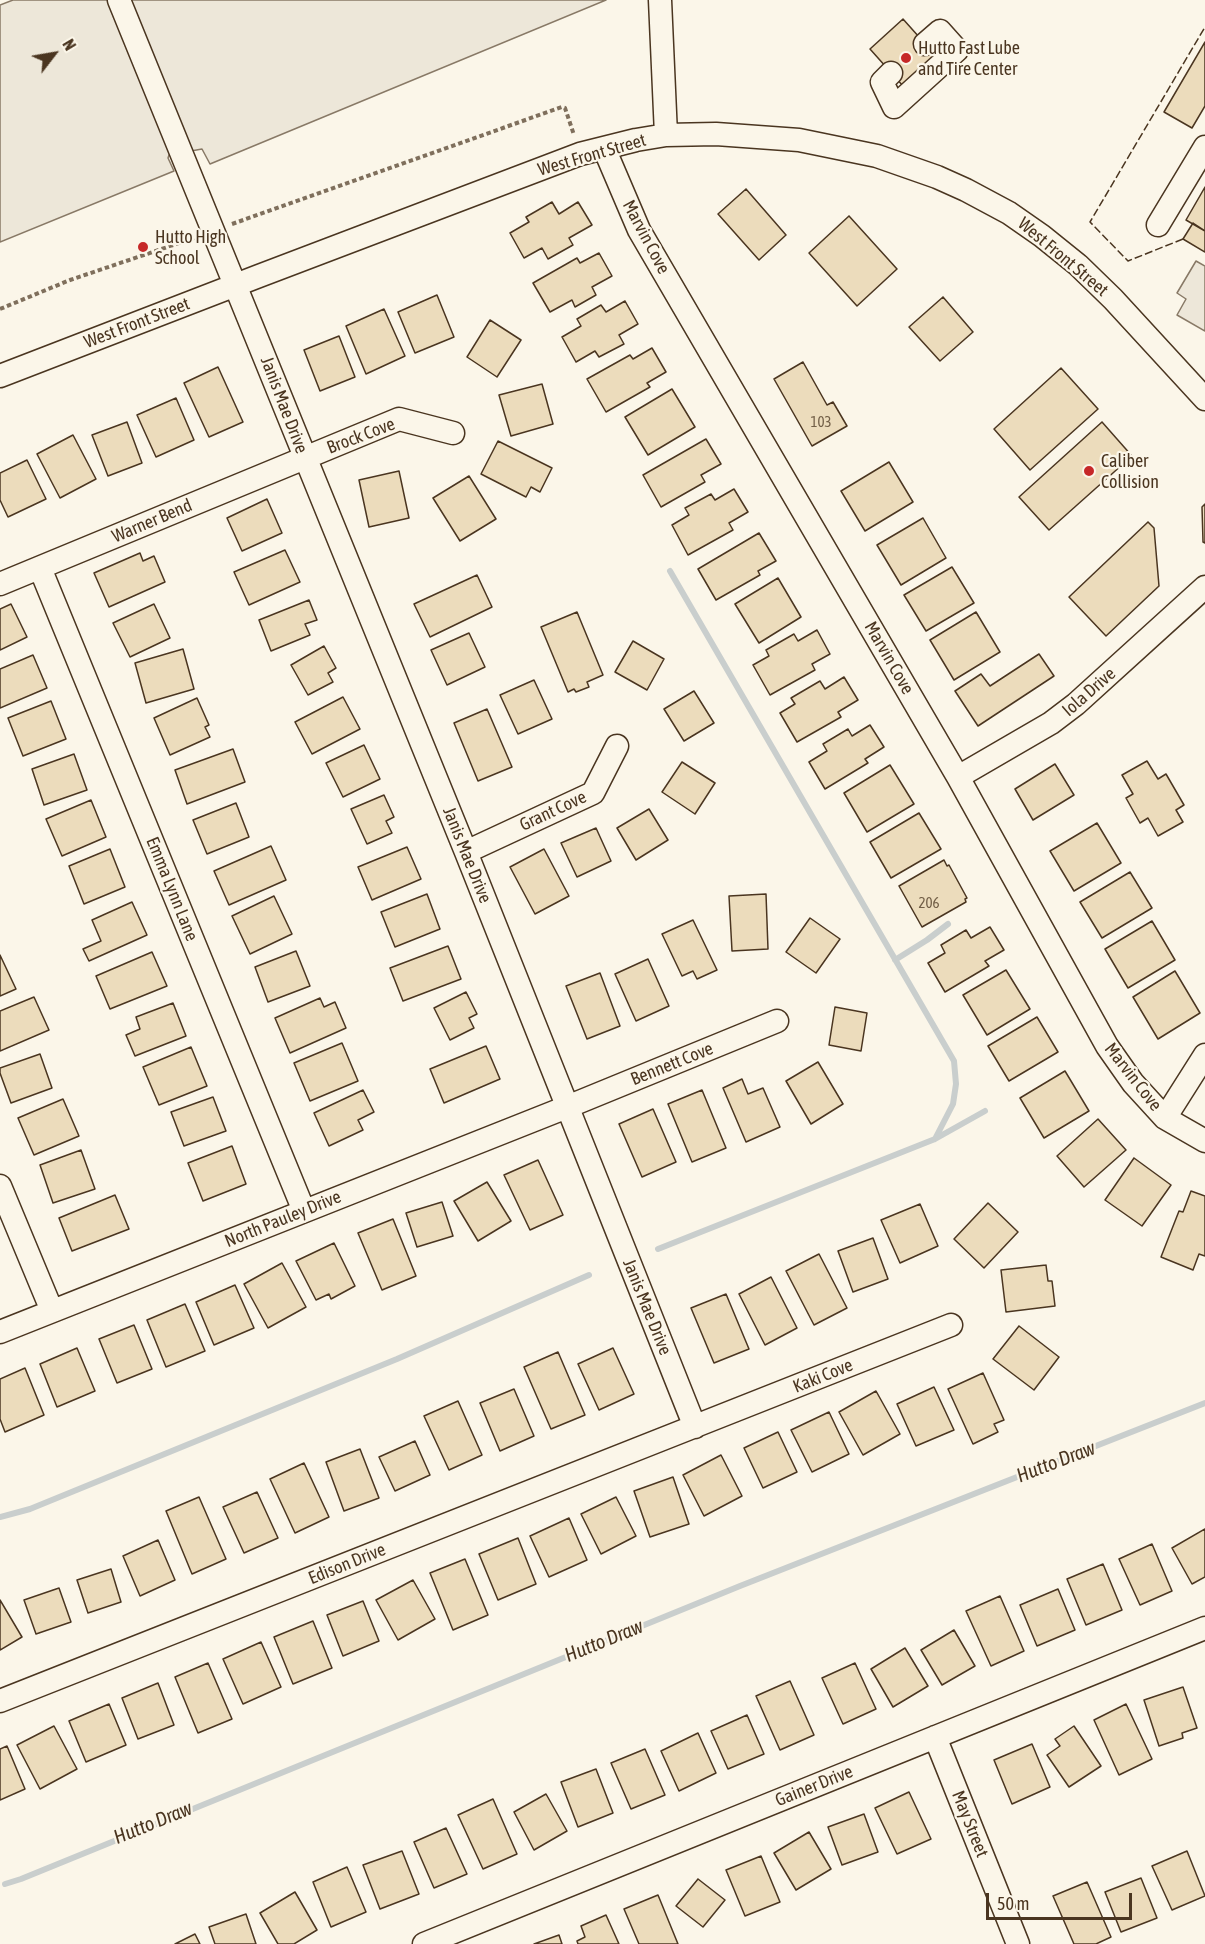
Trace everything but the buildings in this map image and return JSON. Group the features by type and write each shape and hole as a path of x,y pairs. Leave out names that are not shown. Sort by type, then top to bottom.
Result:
{"street":[{"name":"Janis Mae Drive","path":"119,0 466,852 695,1427"},
{"path":"660,0 666,135"},
{"path":"891,73 882,82 894,107 957,50 940,31 925,44"},
{"name":"West Front Street","path":"0,376 580,154 666,135 716,134 799,140 877,156 922,171 966,190 1009,213 1078,265 1113,299 1205,399"},
{"path":"1158,225 1205,147"},
{"name":"Marvin Cove","path":"604,148 639,230 958,777 1107,1046 1133,1083 1165,1118 1205,1141"},
{"name":"Brock Cove","path":"304,458 399,419 453,434"},
{"name":"Warner Bend","path":"0,584 304,458"},
{"name":"Emma Lynn Lane","path":"40,567 304,1211"},
{"name":"Iola Drive","path":"958,777 1051,723 1076,704 1205,588"},
{"name":"Grant Cove","path":"466,852 593,793 617,746"},
{"name":"Bennett Cove","path":"567,1107 777,1021"},
{"path":"1165,1118 1205,1055"},
{"name":"North Pauley Drive","path":"0,1332 567,1107"},
{"path":"0,1186 52,1311"},
{"name":"Kaki Cove","path":"695,1427 951,1325"},
{"name":"Edison Drive","path":"0,1701 695,1427"},
{"name":"Gainer Drive","path":"424,1944 1205,1628"},
{"name":"May Street","path":"935,1737 1018,1944"}],"shaded area":[{"path":"13,0 606,0 210,164 202,149 169,155 168,158 174,171 0,242 0,5"},
{"path":"1196,261 1205,266 1205,331 1177,315 1186,299 1177,293"}],"waterway":[{"path":"670,571 954,1061 956,1084 953,1104 935,1139"},
{"path":"895,960 948,924"},
{"path":"658,1249 935,1139 985,1111"},
{"path":"0,1517 30,1509 397,1359 589,1275"},
{"name":"Hutto Draw","path":"5,1884 740,1586 1205,1403"}],"fence":[{"path":"1183,239 1128,261 1090,222 1205,27"}],"place":[{"name":"Hutto Fast Lube and Tire Center","path":"906,58"},
{"name":"Hutto High School","path":"143,247"},
{"name":"Caliber Collision","path":"1089,471"}]}
